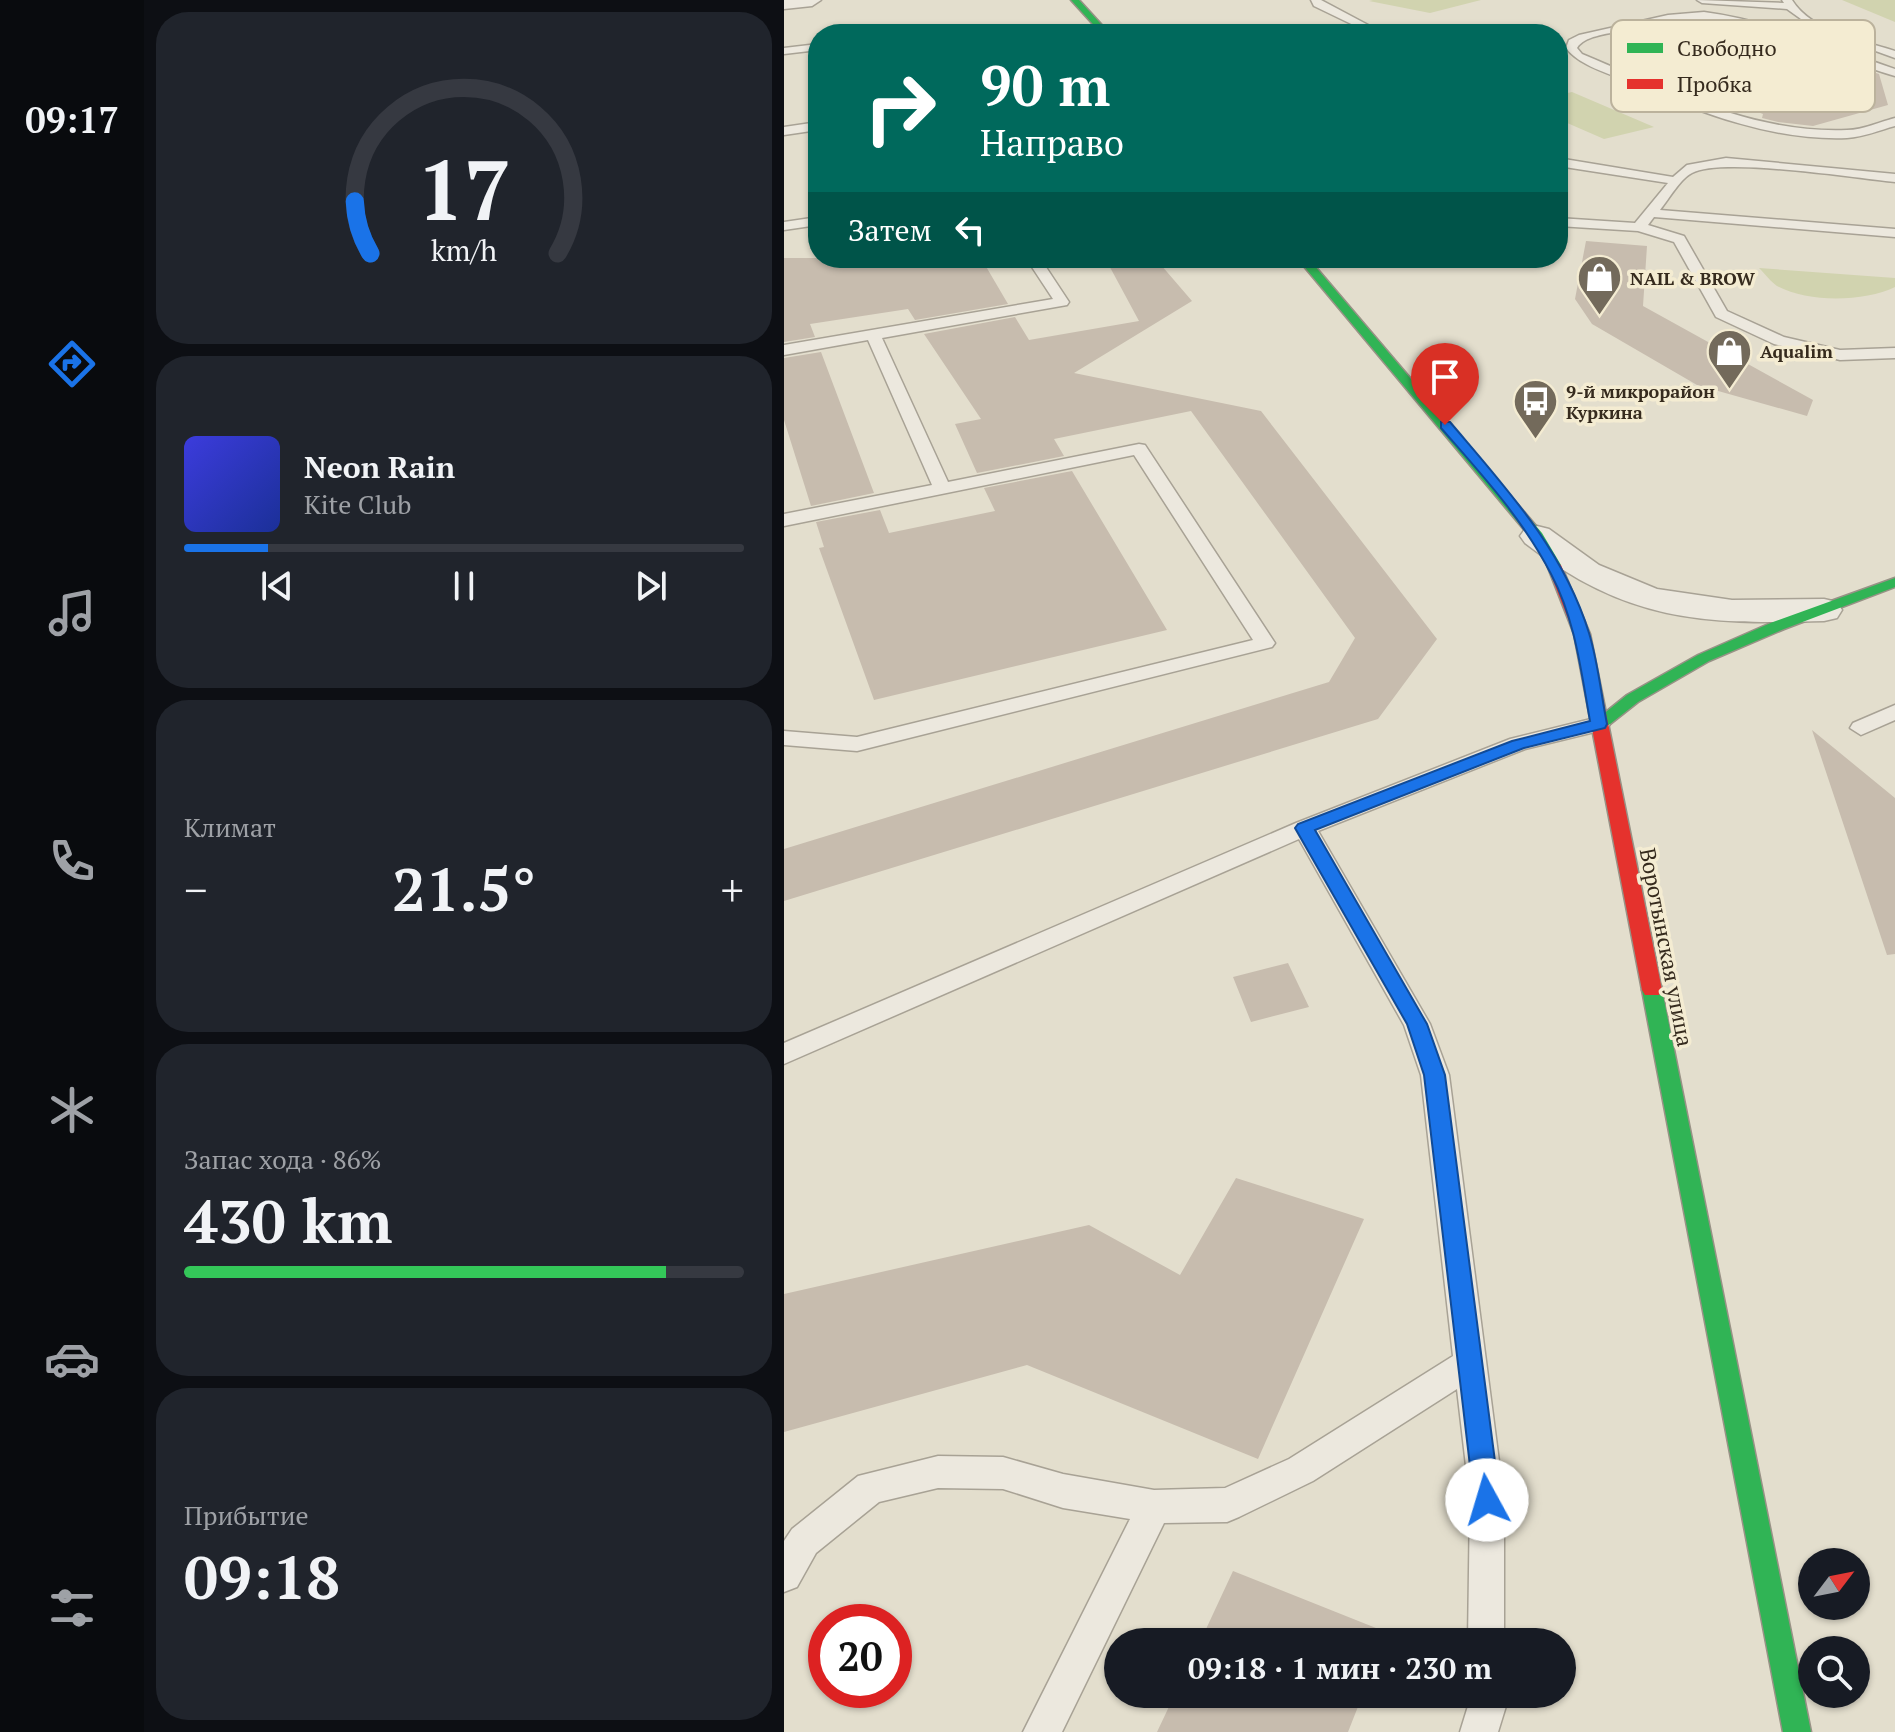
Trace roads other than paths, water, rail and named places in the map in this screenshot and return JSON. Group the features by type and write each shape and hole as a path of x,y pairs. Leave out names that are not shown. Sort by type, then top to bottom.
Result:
{"street":[{"path":"784,3 812,0"},
{"path":"1075,0 1097,24"},
{"name":"Воротынская улица","path":"1310,268 1537,536 1560,576 1582,634 1797,1732"},
{"path":"1537,536 1586,572 1631,592 1675,606 1721,613 1824,610"},
{"path":"1599,724 1636,694 1707,654 1895,582"}],"lane":[{"path":"1316,0 1354,24"},
{"path":"1702,0 1788,3 1807,20"},
{"path":"1663,20 1682,16 1735,20"},
{"path":"1611,31 1583,37 1573,42 1571,48 1578,56 1611,70"},
{"path":"784,51 808,48"},
{"path":"1875,48 1895,55"},
{"path":"1875,66 1895,73"},
{"path":"1713,112 1768,129 1850,134 1895,122"},
{"path":"784,131 808,127"},
{"path":"1639,227 1691,168 1726,162 1895,178"},
{"path":"1568,164 1677,181"},
{"path":"1649,213 1895,233"},
{"path":"784,226 808,222"},
{"path":"1568,223 1639,227 1679,239 1721,314 1779,341 1840,355 1895,353"},
{"path":"784,350 1062,302 1040,268"},
{"path":"873,335 942,488"},
{"path":"784,520 1139,449 1265,643 857,744 784,738"},
{"path":"1861,728 1895,712"},
{"path":"784,1054 1304,828 1518,744 1599,724"},
{"path":"1304,828 1417,1024 1435,1075 1487,1500 1486,1628"},
{"path":"784,1574 804,1541 870,1488 938,1472 1003,1473 1063,1491 1154,1507 1227,1505 1301,1470 1471,1362"},
{"path":"1042,1732 1154,1507"},
{"path":"1479,1732 1486,1708"}],"place":[{"name":"NAIL & BROW","path":"1599,317"},
{"name":"Aqualim","path":"1729,390"},
{"name":"9-й микрорайон Куркина","path":"1535,440"}]}
